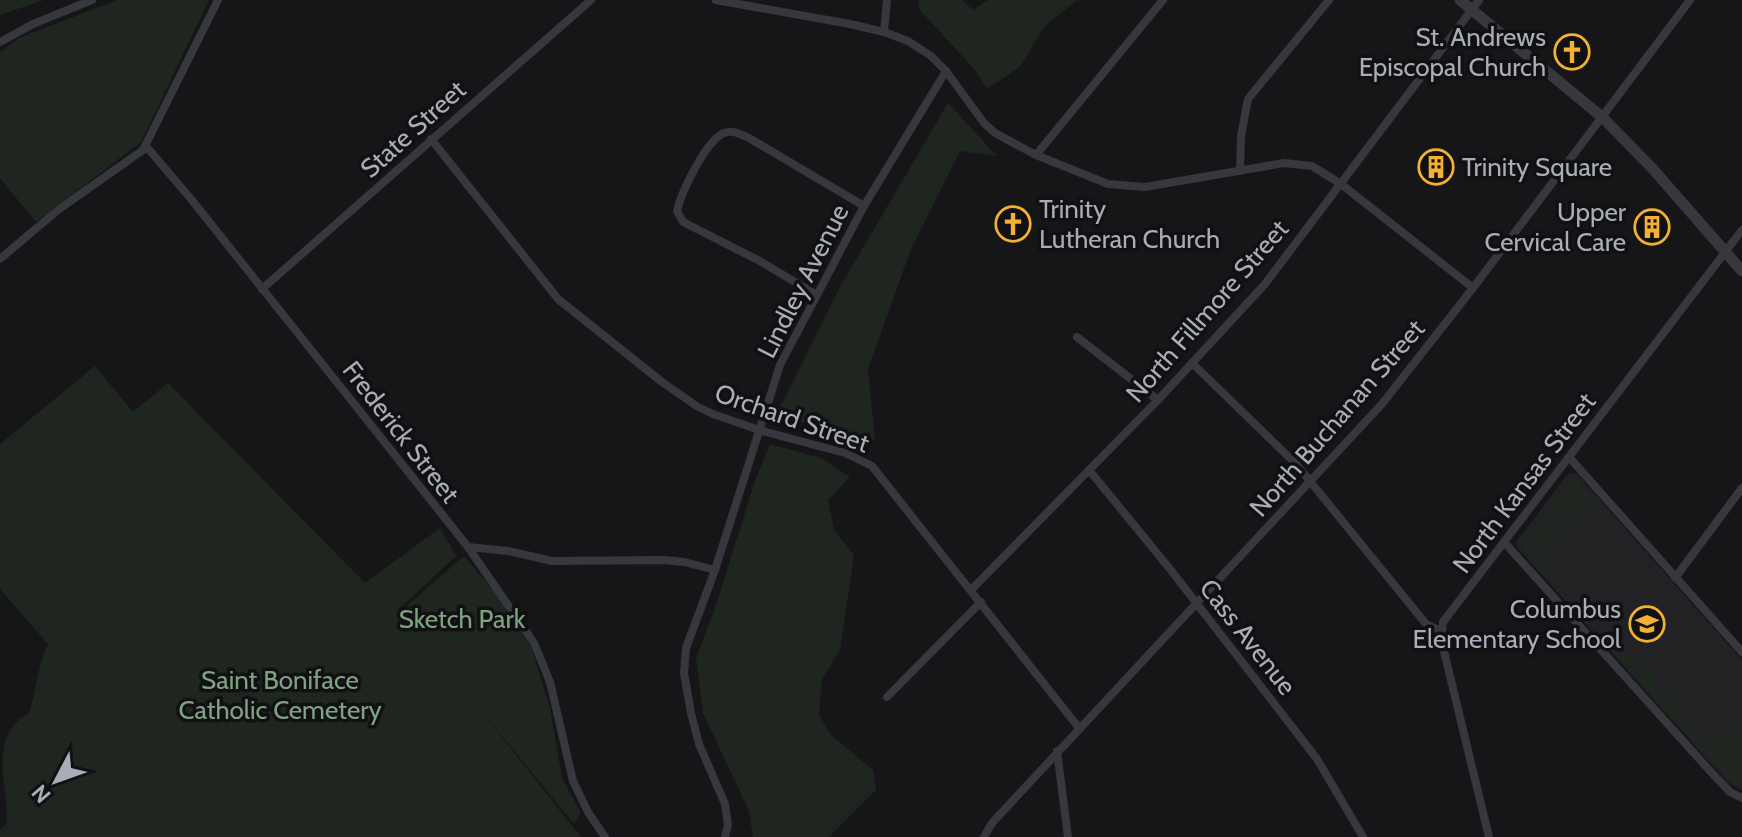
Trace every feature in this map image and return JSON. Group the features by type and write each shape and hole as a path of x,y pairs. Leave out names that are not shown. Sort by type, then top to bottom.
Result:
{"street":[{"path":"0,42 33,24 92,0"},
{"path":"0,259 58,210 138,155 146,146 218,0"},
{"name":"State Street","path":"262,289 591,0"},
{"path":"716,0 884,32 916,46 946,71 984,123 995,133 1036,155 1098,180 1145,187 1284,163 1300,163 1324,172 1473,288"},
{"path":"884,32 887,0"},
{"path":"1036,155 1163,0"},
{"path":"1240,171 1245,111 1251,93 1329,0"},
{"path":"1460,0 1476,5 1602,117 1652,168 1742,271"},
{"name":"North Buchanan Street","path":"984,837 992,823 1057,751 1382,404 1690,0"},
{"name":"North Fillmore Street","path":"971,590 1158,400 1270,278 1476,5"},
{"name":"Lindley Avenue","path":"725,837 728,825 725,804 699,744 684,673 686,648 715,570 780,365 864,206 946,71"},
{"path":"815,294 778,271 683,222 677,211 690,180 715,139 732,132 749,138 864,206"},
{"name":"Orchard Street","path":"431,139 542,282 569,309 698,407 759,430 845,453 872,466 1079,728"},
{"name":"Frederick Street","path":"146,146 468,547 534,643 550,682 573,781 605,837"},
{"name":"North Kansas Street","path":"1441,631 1443,622 1742,230"},
{"path":"1077,337 1158,400"},
{"path":"1192,363 1312,481 1426,624 1441,631 1489,837"},
{"path":"1569,457 1742,652"},
{"name":"Cass Avenue","path":"1089,470 1197,603 1317,759 1363,837"},
{"path":"1675,578 1742,488"},
{"path":"1504,542 1711,772 1730,792 1742,798"},
{"path":"468,547 508,551 552,561 664,560 715,570"},
{"path":"887,697 981,602"},
{"path":"1057,751 1068,837"}],"shaded area":[{"name":"Columbus Elementary School","path":"1577,474 1742,660 1742,791 1714,767 1516,546 1567,475"}],"green space":[{"path":"0,0 44,0 0,15"},
{"path":"117,0 209,0 141,142 36,222 0,178 0,52 19,38"},
{"path":"918,0 962,0 973,10 988,0 1077,0 1044,27 1020,67 987,89 976,71 919,9"},
{"path":"948,103 997,156 960,151 911,249 868,369 875,440 859,440 777,414 840,287"},
{"name":"Saint Boniface Catholic Cemetery","path":"95,366 133,412 168,383 365,583 440,528 456,556 398,610 423,637 402,610 464,556 493,590 531,647 550,708 562,778 581,813 574,824 479,708 581,837 0,837 0,830 7,823 4,746 12,727 29,713 48,644 0,589 0,444"},
{"path":"770,444 821,458 850,477 828,500 834,530 854,555 840,650 822,679 819,715 832,736 873,770 876,790 829,837 753,837 749,811 703,713 696,658"},
{"path":"1574,478 1593,500 1563,527 1549,510"},
{"path":"1595,501 1609,517 1602,522 1589,510 1581,517 1583,520 1567,531 1564,528"},
{"path":"1545,515 1564,534 1551,548 1548,545 1539,553 1551,567 1544,574 1521,547"},
{"path":"1608,636 1625,655 1635,655 1655,677 1654,684 1663,694 1667,691 1690,717 1689,724 1697,733 1705,733 1707,747 1742,719 1742,787 1708,757 1603,640"}],"place":[{"name":"St. Andrews Episcopal Church","path":"1572,52"},
{"name":"Trinity Square","path":"1436,167"},
{"name":"Trinity Lutheran Church","path":"1013,224"},
{"name":"Upper Cervical Care","path":"1652,227"},
{"name":"Columbus Elementary School","path":"1647,624"}],"park label":[{"name":"Sketch Park","path":"462,619"}]}
